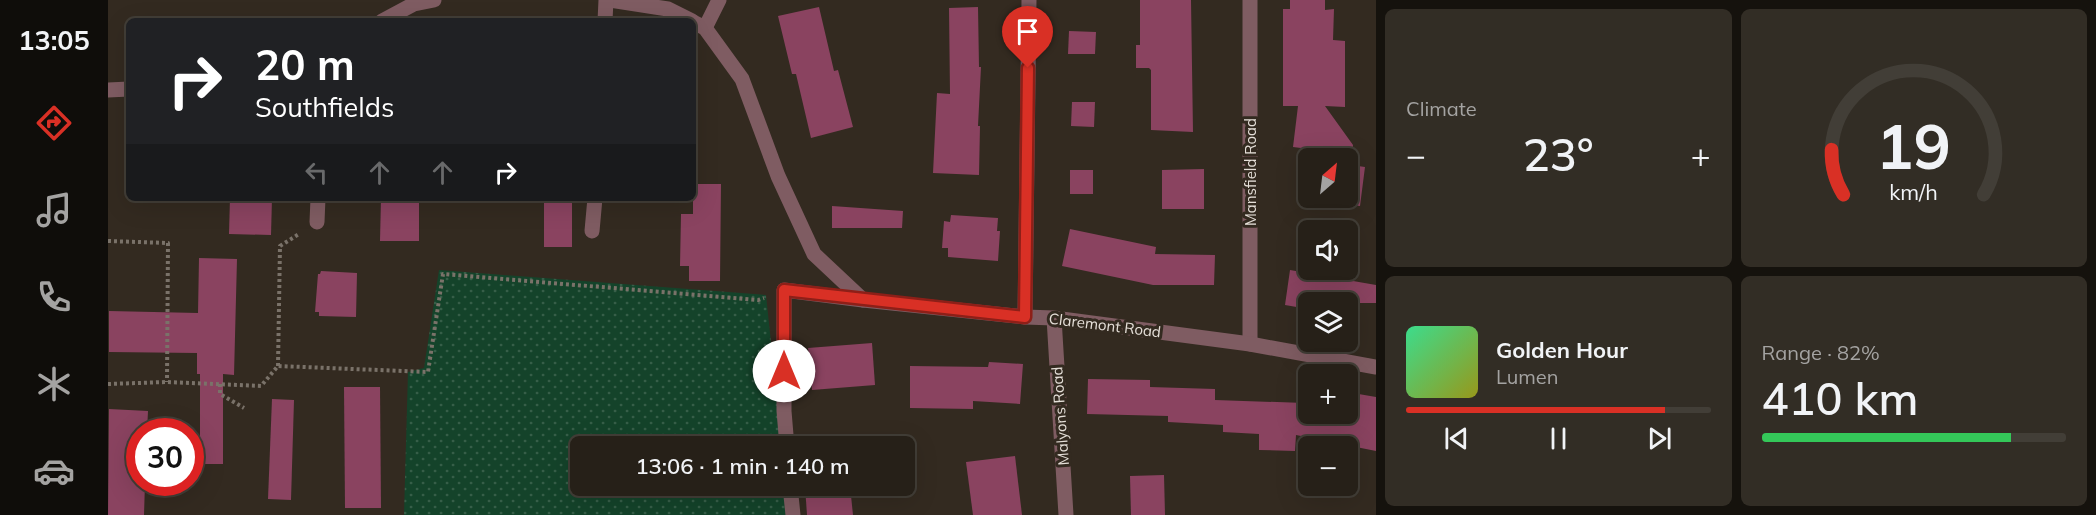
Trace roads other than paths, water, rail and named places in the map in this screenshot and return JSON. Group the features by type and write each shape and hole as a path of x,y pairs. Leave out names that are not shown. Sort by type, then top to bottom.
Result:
{"street":[{"path":"388,18 414,4 434,0"},
{"path":"605,18 606,0"},
{"path":"610,0 668,9 685,18"},
{"path":"719,0 696,24 742,79 778,176 814,254 863,300"},
{"path":"1025,317 1029,0"},
{"name":"Mansfield Road","path":"1250,0 1250,344"},
{"path":"108,90 126,89"},
{"path":"317,222 318,201"},
{"path":"592,231 595,201"},
{"name":"Claremont Road","path":"786,436 784,290 1025,317 1054,318 1250,344 1376,367"},
{"name":"Malyons Road","path":"1054,318 1066,515"},
{"path":"791,496 793,515"}]}
